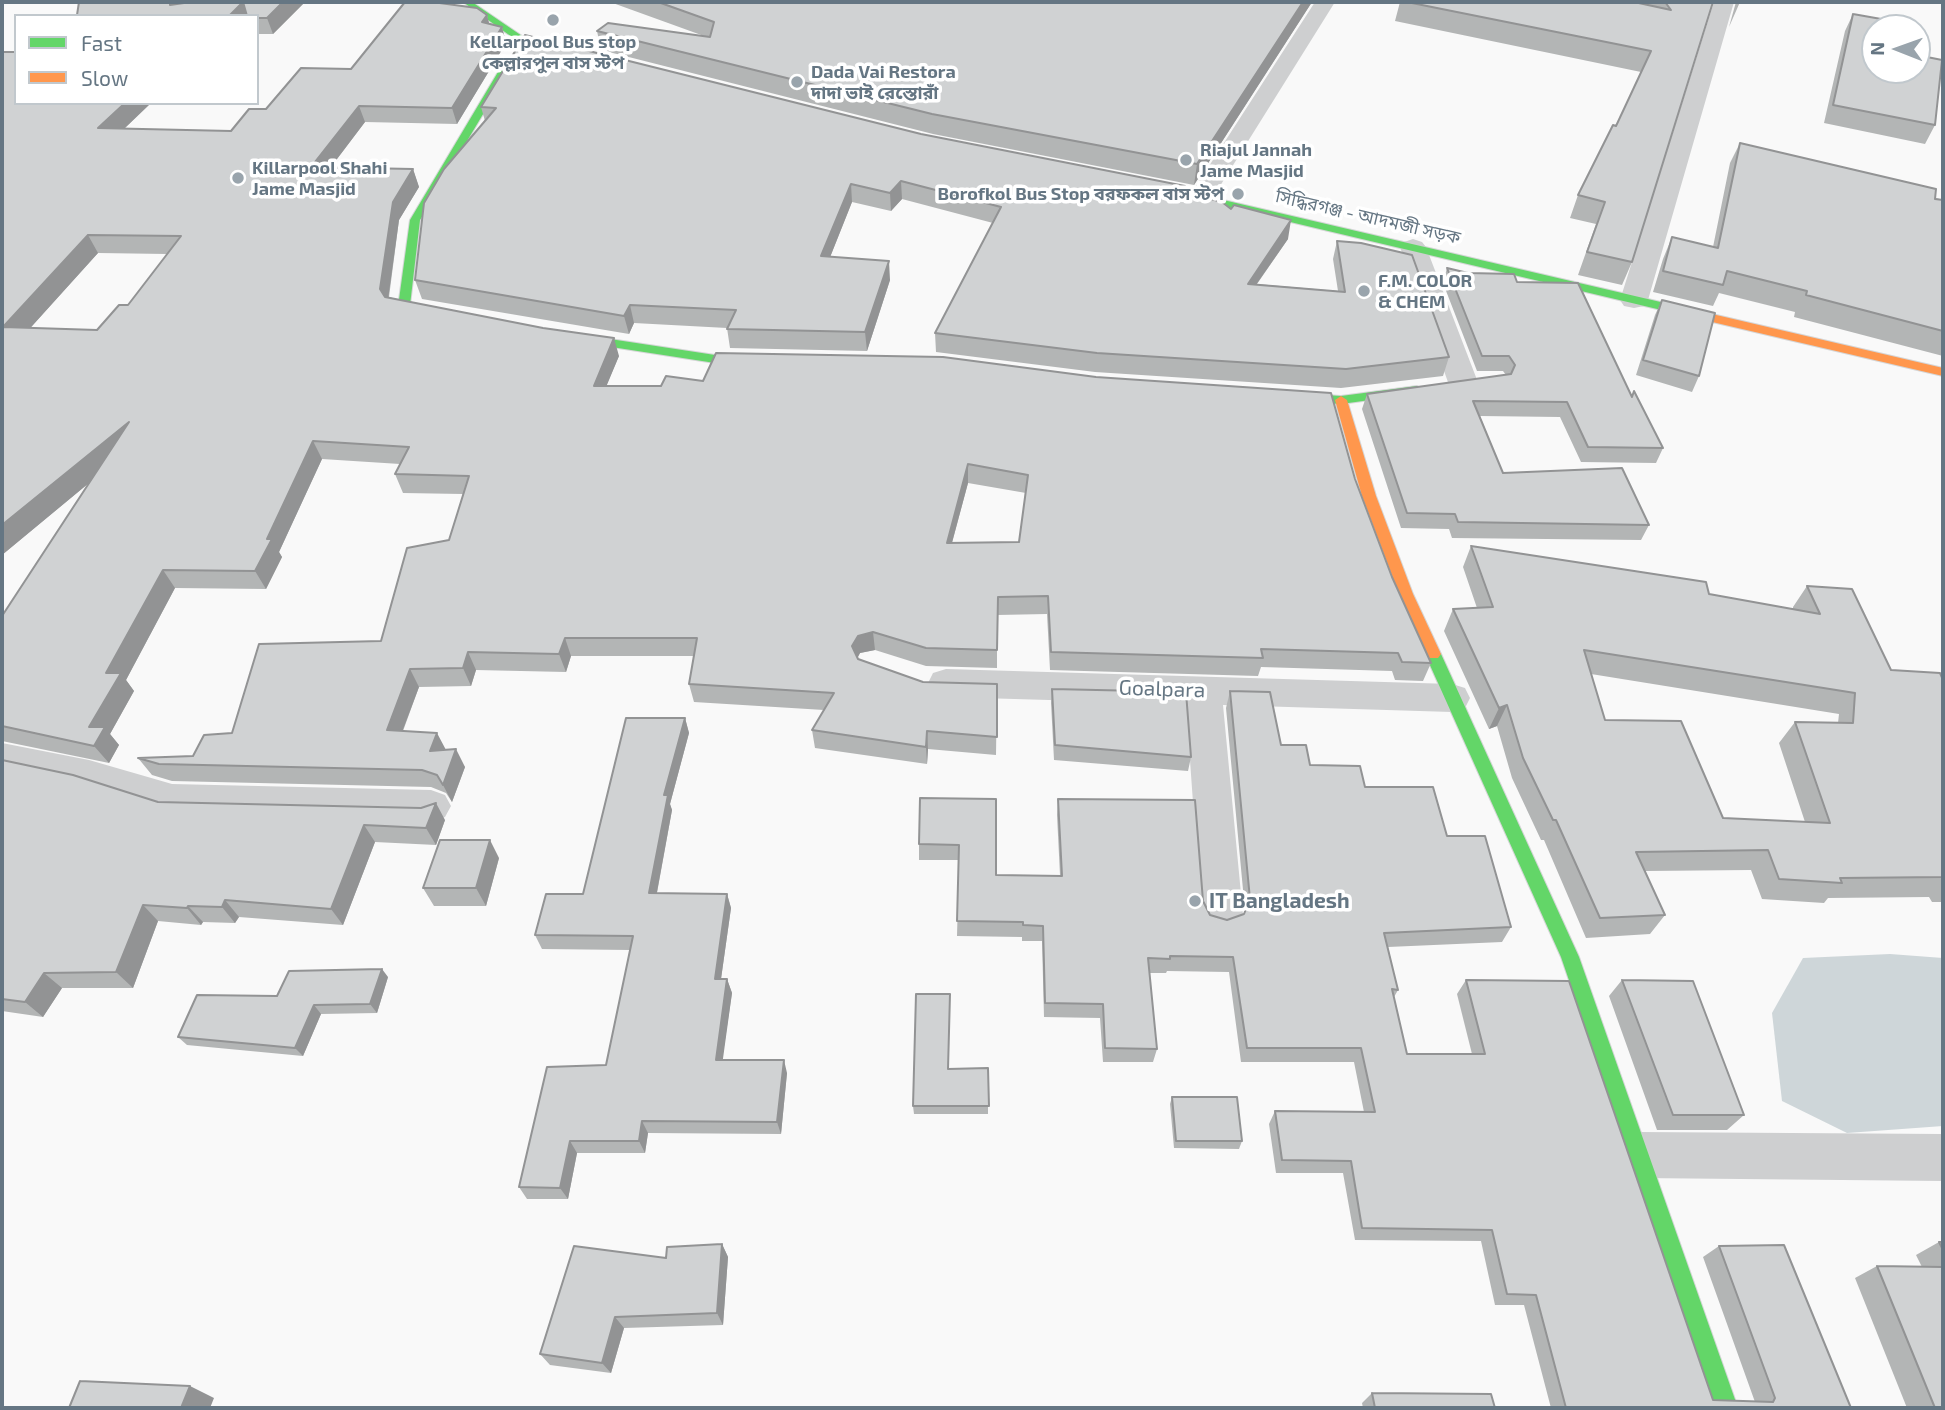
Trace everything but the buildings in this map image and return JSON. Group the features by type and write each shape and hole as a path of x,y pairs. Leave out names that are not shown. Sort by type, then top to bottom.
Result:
{"street":[{"path":"467,2 522,40 586,57"},
{"path":"1201,197 1325,2"},
{"path":"1634,300 1724,2"},
{"path":"462,318 404,307 415,220 522,40"},
{"name":"সিদ্ধিরগঞ্জ - আদমজী সড়ক","path":"1160,189 1943,372"},
{"path":"1272,395 1341,400 1458,385 1413,247"},
{"path":"549,334 715,359 782,360"},
{"path":"1341,400 1373,508 1406,594 1570,957 1727,1408"},
{"name":"Goalpara","path":"912,678 925,682 1452,698"},
{"path":"1203,691 1222,915"},
{"path":"2,758 89,775 173,800 431,806"},
{"path":"1639,1155 1943,1158"}],"shaded area":[{"path":"1890,954 1943,958 1943,1126 1847,1133 1782,1101 1772,1013 1803,958"}],"traffic: fast":[{"path":"467,2 522,40 571,53"},
{"path":"450,315 404,307 415,220 509,62"},
{"path":"1172,191 1712,318"},
{"path":"564,336 715,359 765,360"},
{"path":"1282,396 1341,400 1417,390"},
{"path":"1433,654 1570,957 1727,1408"}],"traffic: slow":[{"path":"1712,318 1943,372"},
{"path":"1341,400 1369,496 1406,594 1433,654"}],"place":[{"name":"Kellarpool Bus stop কেল্লারপুল বাস স্টপ","path":"553,20"},
{"name":"Dada Vai Restora দাদা ভাই রেস্তোরাঁ","path":"797,82"},
{"name":"Riajul Jannah Jame Masjid","path":"1186,160"},
{"name":"Killarpool Shahi Jame Masjid","path":"238,178"},
{"name":"Borofkol Bus Stop বরফকল বাস স্টপ","path":"1238,194"},
{"name":"F.M. COLOR & CHEM","path":"1364,291"},
{"name":"IT Bangladesh","path":"1195,901"}]}
